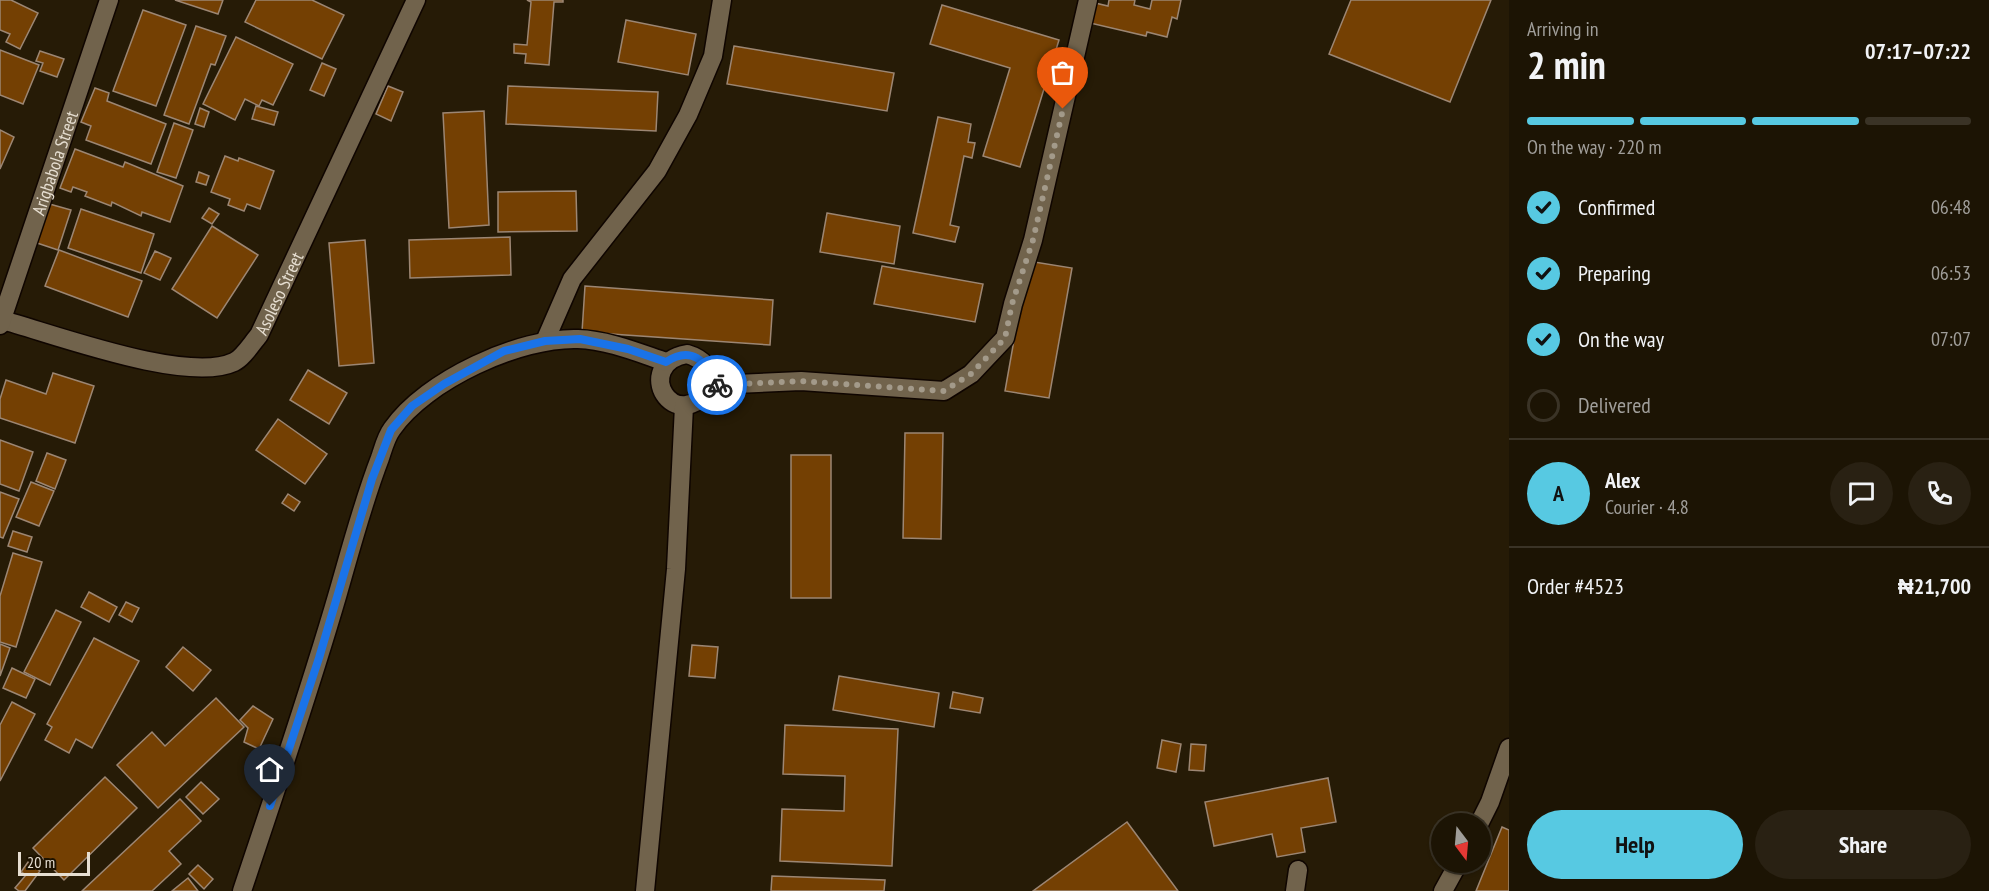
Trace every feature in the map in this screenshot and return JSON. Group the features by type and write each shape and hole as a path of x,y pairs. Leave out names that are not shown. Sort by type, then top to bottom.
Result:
{"street":[{"name":"Arigbabola Street","path":"1,323 5,292 109,0"},
{"name":"Asoleso Street","path":"1,323 155,363 207,369 236,362 259,335 416,0"},
{"path":"545,341 572,279 657,171 688,115 713,56 722,0"},
{"path":"713,386 801,381 944,391 971,374 1005,338 1012,304 1033,240 1088,0"},
{"path":"242,891 319,658 372,479 391,430 412,406 444,384 504,351 545,341 580,339 628,349 666,362"},
{"path":"687,354 698,357 707,365 713,386 705,397 695,404 684,406 673,403 664,395 660,384 660,373 666,362 676,356 687,354"},
{"path":"645,891 676,568 684,406"},
{"path":"1484,813 1509,748"},
{"path":"1295,891 1298,870"},
{"path":"1443,891 1453,873"}],"building":[{"path":"0,0 11,0 38,13 20,49 6,42 10,34 0,30"},
{"path":"175,0 223,0 218,14"},
{"path":"256,0 312,0 344,15 322,59 245,22"},
{"path":"527,0 563,0 563,2 554,2 549,65 525,63 526,54 514,53 514,44 527,45 531,2"},
{"path":"1109,0 1135,0 1134,5 1150,9 1152,0 1181,0 1177,19 1172,17 1167,37 1147,32 1146,36 1090,23 1095,3 1108,6"},
{"path":"1351,0 1491,0 1450,102 1329,54"},
{"path":"942,5 1059,40 1020,167 983,156 1010,68 930,44"},
{"path":"143,10 186,25 156,106 113,91"},
{"path":"626,20 696,34 688,75 618,62"},
{"path":"196,26 226,36 215,65 211,64 189,124 164,115"},
{"path":"236,37 293,64 273,105 262,100 259,106 245,99 235,120 203,104"},
{"path":"734,46 894,73 887,111 727,84"},
{"path":"0,50 39,65 23,104 0,95"},
{"path":"40,51 64,59 57,77 40,71 43,63 36,61"},
{"path":"322,63 336,69 324,96 310,90"},
{"path":"388,86 403,92 391,121 376,114"},
{"path":"508,86 658,92 656,131 506,124"},
{"path":"95,88 109,93 107,101 166,124 151,164 86,140 91,126 81,122"},
{"path":"256,106 278,112 274,125 252,119"},
{"path":"200,108 209,112 204,127 195,124"},
{"path":"484,111 489,225 449,228 443,113"},
{"path":"938,117 971,124 968,142 975,143 972,158 964,156 950,225 959,227 955,242 913,233"},
{"path":"174,123 193,130 176,178 157,172"},
{"path":"0,130 14,137 0,169"},
{"path":"75,149 123,167 125,162 183,186 170,222 142,212 141,216 112,202 111,206 85,196 87,192 73,187 71,192 60,188"},
{"path":"225,156 238,161 239,158 274,171 260,209 247,204 244,211 228,205 230,199 211,192"},
{"path":"199,172 209,176 206,185 196,182"},
{"path":"576,191 577,231 498,232 498,192"},
{"path":"46,203 71,210 58,250 34,242"},
{"path":"209,208 219,214 212,224 202,218"},
{"path":"81,209 154,234 141,273 68,248"},
{"path":"827,213 900,226 894,264 820,252"},
{"path":"212,226 258,255 217,318 172,289"},
{"path":"510,237 511,275 410,278 409,240"},
{"path":"365,240 374,363 339,366 329,243"},
{"path":"59,250 142,281 128,317 45,286"},
{"path":"155,251 171,258 160,280 144,273"},
{"path":"1028,261 1072,268 1049,398 1005,391"},
{"path":"882,266 983,284 975,322 874,304"},
{"path":"585,286 773,300 770,345 582,332"},
{"path":"308,370 347,393 329,424 290,400"},
{"path":"53,373 94,386 75,443 0,418 0,399 6,380 46,394"},
{"path":"278,419 327,454 305,484 256,450"},
{"path":"905,433 943,433 941,539 903,538"},
{"path":"0,440 33,452 19,491 0,484"},
{"path":"47,453 66,460 55,489 36,481"},
{"path":"791,455 831,455 831,598 791,598"},
{"path":"31,482 54,491 39,526 16,517"},
{"path":"0,492 19,499 3,538 0,537"},
{"path":"288,494 300,502 294,511 282,503"},
{"path":"13,531 32,537 27,552 8,546"},
{"path":"13,553 42,562 16,647 0,642 0,596"},
{"path":"89,592 117,607 109,622 81,607"},
{"path":"126,602 139,608 132,622 119,615"},
{"path":"56,610 81,622 50,685 24,672"},
{"path":"94,638 139,661 92,748 76,739 69,753 45,740 52,727 47,724"},
{"path":"0,644 10,648 0,676"},
{"path":"692,645 718,647 715,678 689,676"},
{"path":"183,647 211,670 193,691 166,667"},
{"path":"12,668 35,679 26,698 3,688"},
{"path":"839,676 939,693 934,727 833,710"},
{"path":"953,692 983,698 980,713 950,708"},
{"path":"216,698 244,727 158,808 117,765 152,732 165,746"},
{"path":"12,702 35,714 0,781 0,725"},
{"path":"253,706 273,719 259,749 244,742 248,728 240,720"},
{"path":"785,725 898,729 892,866 780,861 782,809 844,811 845,776 783,774"},
{"path":"1162,740 1181,744 1176,772 1157,768"},
{"path":"1191,744 1206,745 1204,771 1189,770"},
{"path":"105,777 137,808 64,880 33,848"},
{"path":"1328,778 1336,822 1301,828 1305,852 1277,857 1272,834 1214,846 1205,802"},
{"path":"201,782 219,799 203,814 186,797"},
{"path":"180,799 201,821 169,851 181,864 152,891 82,891"},
{"path":"1127,822 1178,891 1033,891"},
{"path":"1502,827 1509,830 1509,891 1476,891 1483,873 1491,873 1491,854"},
{"path":"28,862 40,871 25,891 19,891 15,888 26,875 21,872"},
{"path":"198,865 213,879 204,889 189,874"},
{"path":"772,876 885,880 884,891 771,891"},
{"path":"188,878 198,891 172,891"}],"way so far":[{"path":"717,385 801,381 944,391 971,374 1005,338 1012,304 1033,240 1063,109"}],"route":[{"path":"270,806 319,658 372,479 391,430 412,406 444,384 504,351 545,341 580,339 628,349 666,362 676,356 687,354 698,357 707,365 713,386 717,385"}]}
